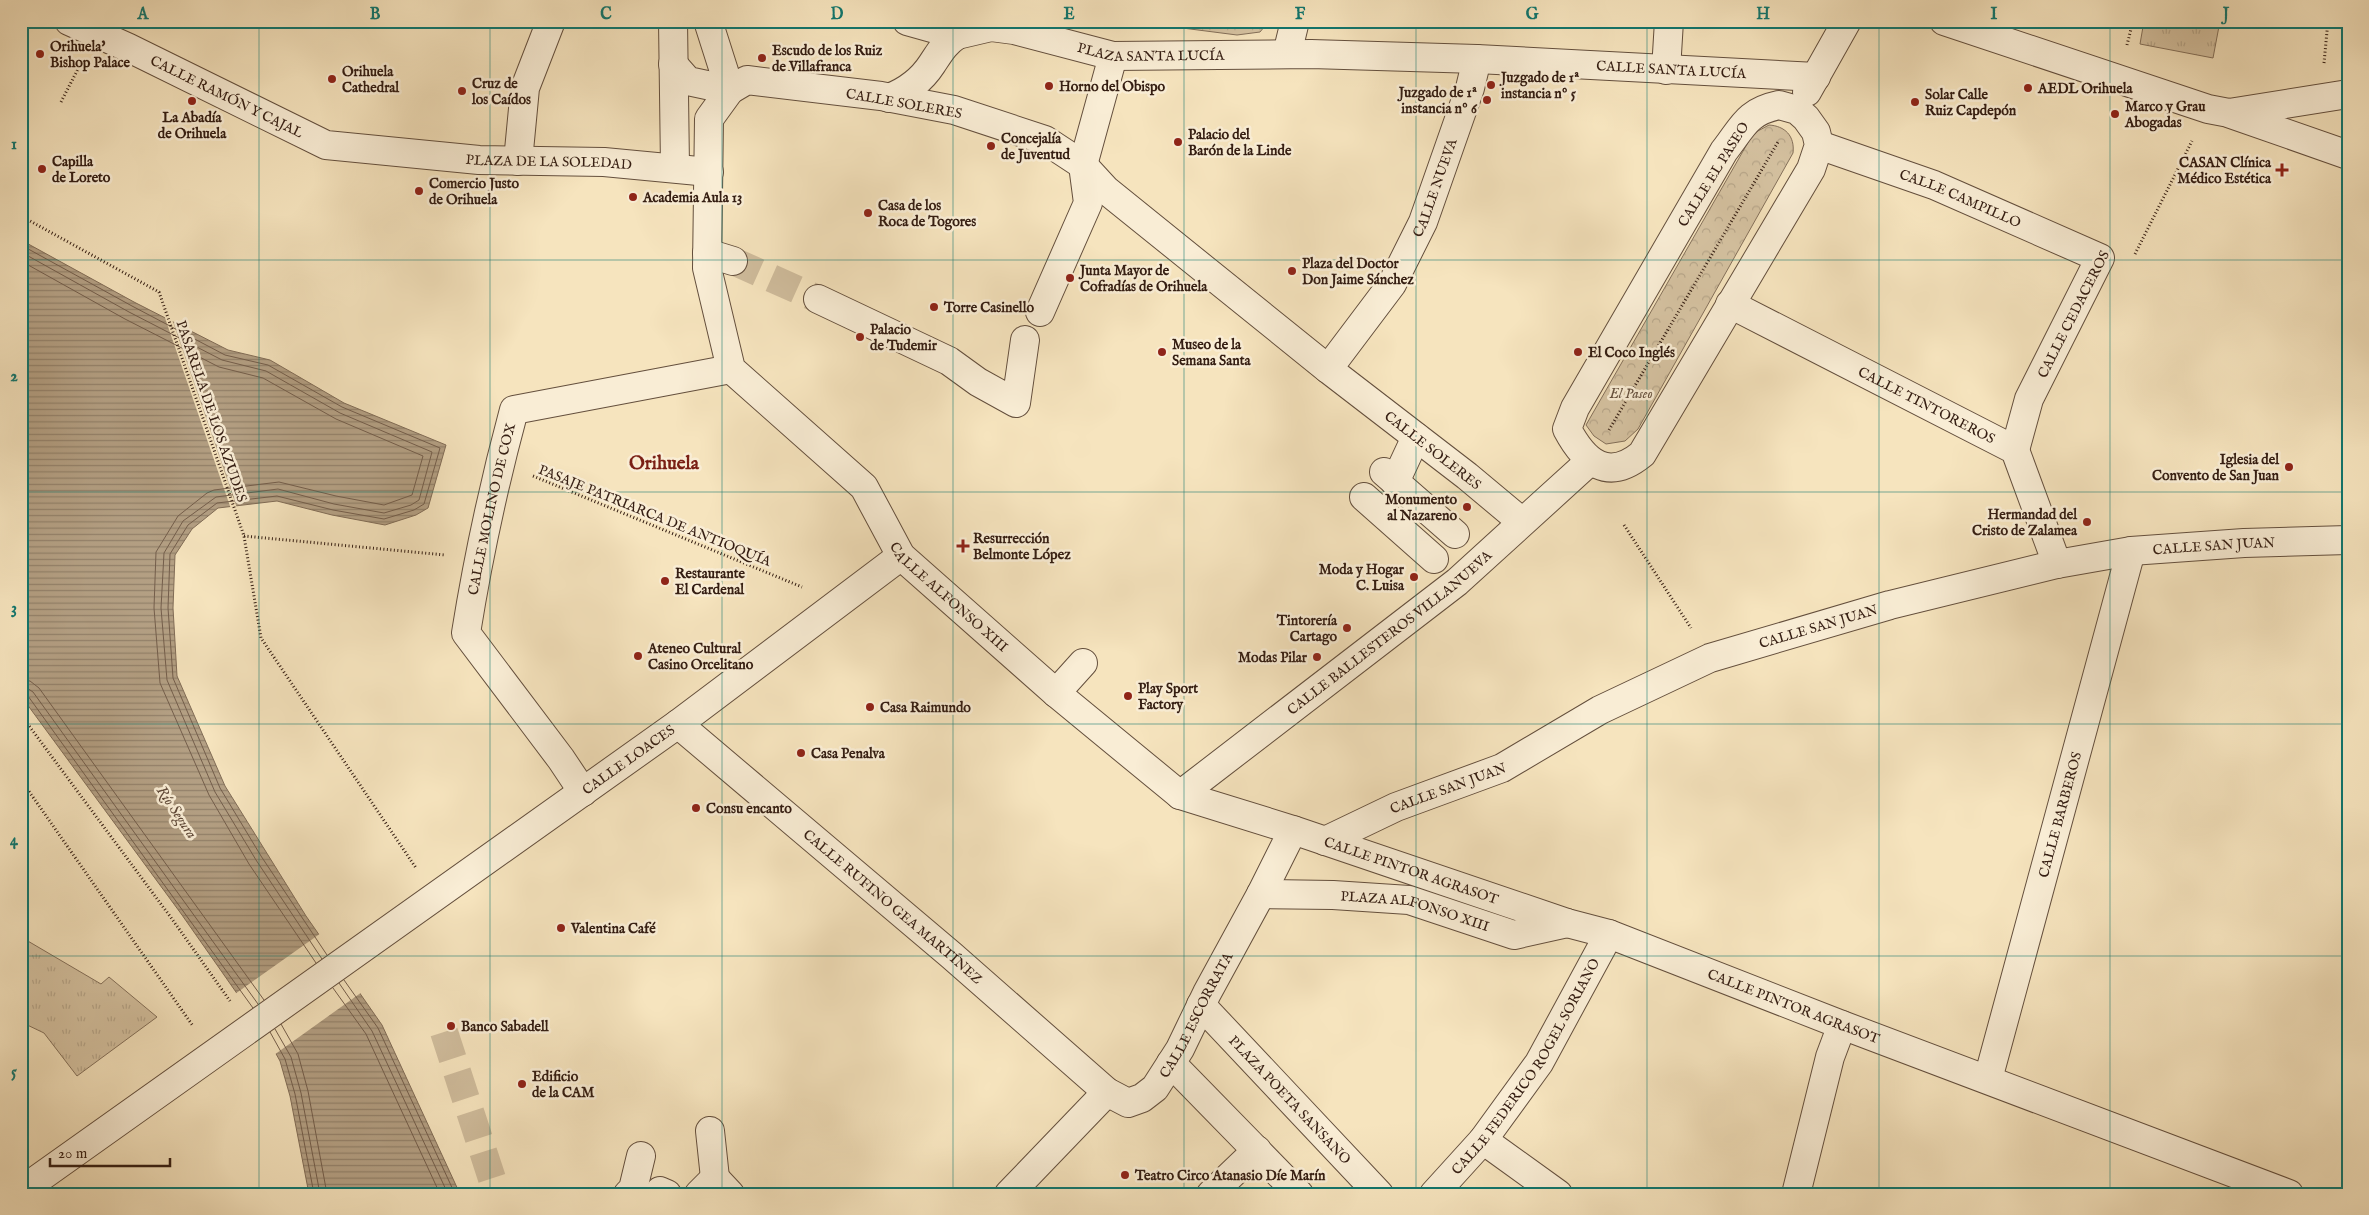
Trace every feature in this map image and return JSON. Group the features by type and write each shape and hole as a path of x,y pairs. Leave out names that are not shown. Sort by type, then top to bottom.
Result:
{"street":[{"name":"CALLE RAMÓN Y CAJAL","path":"69,21 326,145 390,151"},
{"path":"518,160 525,88 550,21"},
{"path":"673,21 675,167"},
{"path":"708,21 730,90"},
{"path":"907,21 957,35"},
{"path":"1287,54 1295,21"},
{"path":"1666,70 1669,21"},
{"path":"1590,462 1616,468 1629,465 1642,454 1811,169 1819,145 1816,132 1806,118 1797,110 1847,21"},
{"path":"1944,21 2348,156"},
{"path":"889,98 906,91 920,79 945,43 957,35 992,24"},
{"name":"PLAZA SANTA LUCÍA","path":"992,24 1113,56 1287,54"},
{"name":"CALLE SANTA LUCÍA","path":"1287,54 1477,59 1816,77"},
{"path":"1040,312 1088,203 1083,165 1113,56"},
{"name":"CALLE NUEVA","path":"1335,374 1392,284 1423,222 1470,88 1477,59"},
{"path":"673,64 688,81 730,90"},
{"name":"CALLE SOLERES","path":"730,90 748,80 889,98 954,110 1046,140 1083,165 1106,190 1335,374 1467,476 1522,522"},
{"path":"674,134 709,118 730,90"},
{"path":"2218,111 2335,96"},
{"name":"CALLE EL PASEO","path":"1590,462 1567,430 1575,408 1724,151 1748,118 1763,108 1779,105 1797,110"},
{"path":"709,118 707,261 731,369"},
{"name":"CALLE CAMPILLO","path":"1819,145 1934,185 2100,258"},
{"name":"PLAZA DE LA SOLEDAD","path":"390,151 480,160 604,162 675,167 708,172"},
{"name":"CALLE CEDACEROS","path":"2016,450 2029,398 2100,258"},
{"path":"707,261 733,261"},
{"path":"818,299 949,361 978,382 1016,403 1025,340"},
{"name":"CALLE TINTOREROS","path":"1730,304 2016,450"},
{"name":"CALLE MOLINO DE COX","path":"583,792 561,759 466,634 478,558 514,410 731,369"},
{"name":"CALLE ALFONSO XIII","path":"731,369 864,487 901,556 1056,693 1180,795 1293,830"},
{"path":"1416,437 1390,477 1454,534"},
{"path":"2016,450 2057,564"},
{"name":"CALLE BALLESTEROS VILLANUEVA","path":"1180,795 1457,582 1590,462"},
{"path":"1364,497 1434,559"},
{"name":"CALLE SAN JUAN","path":"1325,841 1390,809 1502,768 1600,710 1710,658 1890,605 2057,564 2131,551 2244,543 2348,540"},
{"name":"CALLE BARBEROS","path":"1988,1079 2131,551"},
{"name":"CALLE LOACES","path":"21,1191 434,895 678,724 901,556"},
{"path":"1056,693 1083,663"},
{"name":"CALLE RUFINO GEA MARTÍNEZ","path":"678,724 951,955 1107,1092"},
{"name":"CALLE PINTOR AGRASOT","path":"1293,830 1566,923 1609,934 1842,1025 2282,1192"},
{"name":"CALLE ESCORRATA","path":"1107,1092 1128,1103 1142,1098 1155,1088 1180,1050 1201,1005 1293,830"},
{"name":"PLAZA ALFONSO XIII","path":"1261,894 1333,894 1409,900 1514,935 1566,923"},
{"name":"CALLE FEDERICO ROGEL SORIANO","path":"1434,1194 1483,1140 1539,1062 1609,934"},
{"name":"PLAZA POETA SANSANO","path":"1201,1005 1379,1194"},
{"path":"1796,1194 1830,1057 1842,1025"},
{"path":"1171,1063 1299,1194"},
{"path":"1009,1194 1107,1092"},
{"path":"710,1131 715,1188"},
{"path":"1483,1140 1558,1194"},
{"path":"1211,1194 1257,1150"},
{"path":"641,1156 649,1190"}],"path":[{"path":"2328,21 2335,96"},
{"path":"61,102 97,34"},
{"name":"CALLE CEDACEROS","path":"2100,258 2108,245 2134,255 2218,111"},
{"path":"1607,433 1780,138"},
{"path":"1755,165 1768,173"},
{"name":"PASARELA DE LOS AZUDES","path":"21,216 159,292 244,536 262,638 434,895"},
{"path":"1624,389 1638,397"},
{"name":"PASAJE PATRIARCA DE ANTIOQUÍA","path":"500,463 802,587"},
{"path":"1624,525 1710,658"},
{"path":"244,536 478,558"},
{"path":"21,715 172,919 230,1002"},
{"path":"21,780 193,1027"}],"green space":[{"path":"1128,21 1269,21 1260,32 1237,35"},
{"path":"2144,21 2220,21 2213,58 2140,44"},
{"name":"El Paseo","path":"1769,125 1780,127 1788,133 1791,137 1793,153 1638,429 1625,441 1606,444 1594,436 1586,425 1750,139 1756,132"},
{"path":"21,937 101,984 109,977 157,1017 77,1076 44,1033 21,1022"}],"water":[{"name":"Río Segura","path":"21,240 134,302 228,350 270,360 344,403 446,445 428,508 416,515 385,525 332,515 277,501 218,508 192,529 175,555 173,608 177,676 225,786 306,916 382,1025 460,1194 309,1194 290,1096 280,1061 264,1032 182,915 21,696"}],"pier":[{"path":"164,315 172,319 237,508 231,509"},
{"path":"321,933 362,992 274,1055 262,1033 235,994"}],"tunnel":[{"path":"733,261 818,299"},
{"path":"444,1032 497,1194"}],"place":[{"name":"Orihuela' Bishop Palace","path":"40,54"},
{"name":"Escudo de los Ruiz de Villafranca","path":"762,58"},
{"name":"Orihuela Cathedral","path":"332,79"},
{"name":"Juzgado de 1ª instancia nº 5","path":"1491,85"},
{"name":"Horno del Obispo","path":"1049,86"},
{"name":"AEDL Orihuela","path":"2028,88"},
{"name":"Cruz de los Caídos","path":"462,91"},
{"name":"Juzgado de 1ª instancia nº 6","path":"1487,100"},
{"name":"La Abadía de Orihuela","path":"192,101"},
{"name":"Solar Calle Ruiz Capdepón","path":"1915,102"},
{"name":"Marco y Grau Abogadas","path":"2115,114"},
{"name":"Palacio del Barón de la Linde","path":"1178,142"},
{"name":"Concejalía de Juventud","path":"991,146"},
{"name":"Capilla de Loreto","path":"42,169"},
{"name":"CASAN Clínica Médico Estética","path":"2282,170"},
{"name":"Comercio Justo de Orihuela","path":"419,191"},
{"name":"Academia Aula 13","path":"633,197"},
{"name":"Casa de los Roca de Togores","path":"868,213"},
{"name":"Plaza del Doctor Don Jaime Sánchez","path":"1292,271"},
{"name":"Junta Mayor de Cofradías de Orihuela","path":"1070,278"},
{"name":"Torre Casinello","path":"934,307"},
{"name":"Palacio de Tudemir","path":"860,337"},
{"name":"Museo de la Semana Santa","path":"1162,352"},
{"name":"El Coco Inglés","path":"1578,352"},
{"name":"Iglesia del Convento de San Juan","path":"2289,467"},
{"name":"Monumento al Nazareno","path":"1467,507"},
{"name":"Hermandad del Cristo de Zalamea","path":"2087,522"},
{"name":"Resurrección Belmonte López","path":"963,546"},
{"name":"Moda y Hogar C. Luisa","path":"1414,577"},
{"name":"Restaurante El Cardenal","path":"665,581"},
{"name":"Tintorería Cartago","path":"1347,628"},
{"name":"Ateneo Cultural Casino Orcelitano","path":"638,656"},
{"name":"Modas Pilar","path":"1317,657"},
{"name":"Play Sport Factory","path":"1128,696"},
{"name":"Casa Raimundo","path":"870,707"},
{"name":"Casa Penalva","path":"801,753"},
{"name":"Consu encanto","path":"696,808"},
{"name":"Valentina Café","path":"561,928"},
{"name":"Banco Sabadell","path":"451,1026"},
{"name":"Edificio de la CAM","path":"522,1084"},
{"name":"Teatro Circo Atanasio Díe Marín","path":"1125,1175"}],"district":[{"name":"Orihuela","path":"664,462"}]}
